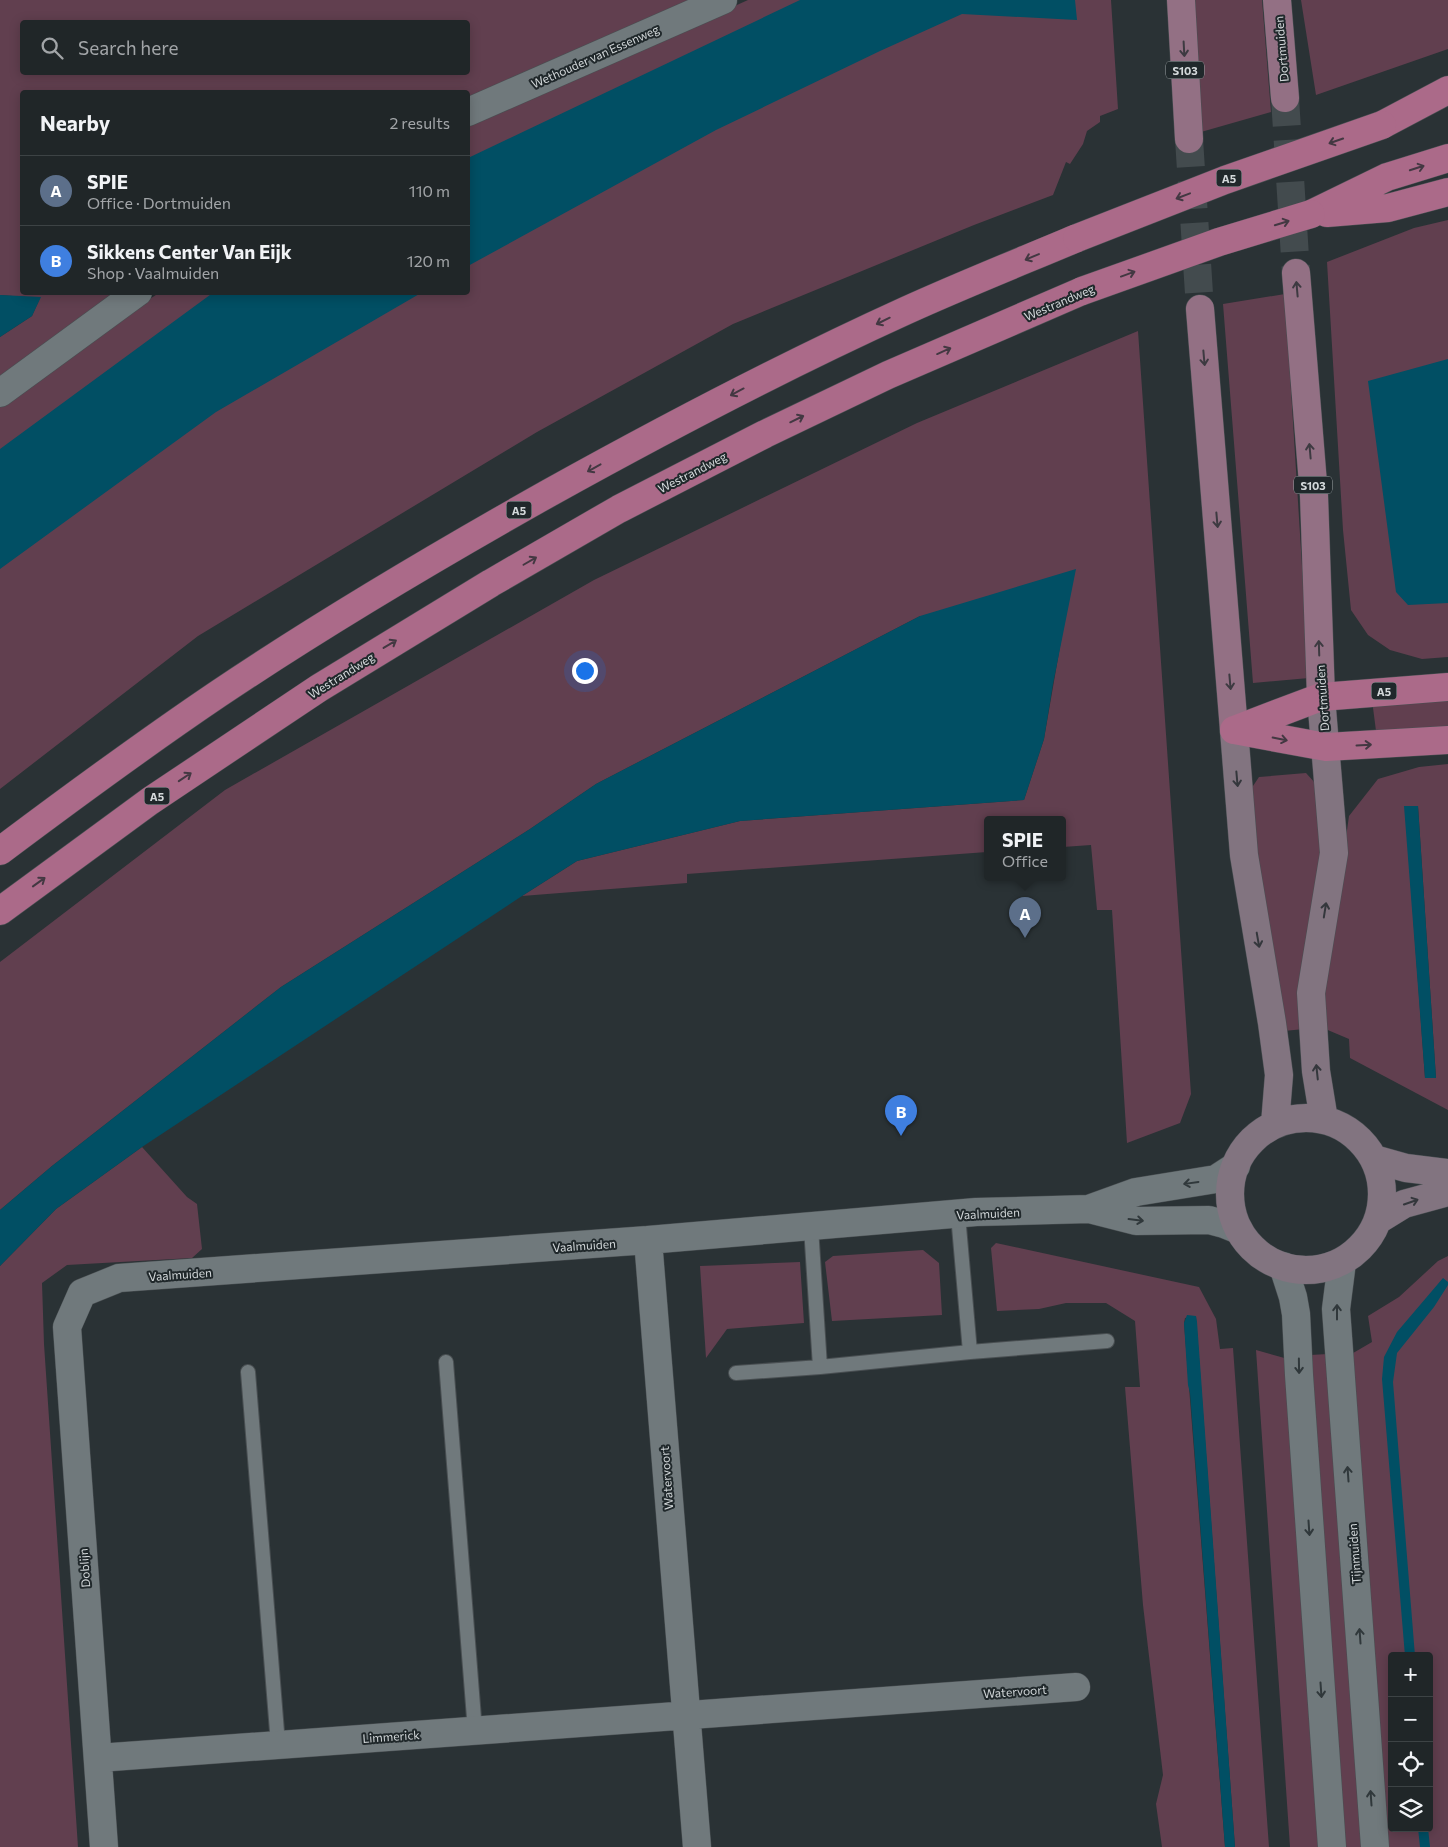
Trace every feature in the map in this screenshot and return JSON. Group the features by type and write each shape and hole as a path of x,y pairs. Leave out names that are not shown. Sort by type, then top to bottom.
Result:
{"highway":[{"name":"A5","path":"1382,125 1448,90"},
{"name":"A5","path":"0,850 74,795 218,694 337,617 465,540 626,451 754,384 906,310 1077,238 1225,180 1382,125 1448,105"},
{"name":"Westrandweg","path":"0,912 150,801 319,688 491,583 611,514 766,434 888,375 1082,291 1219,242 1311,214 1387,177 1448,158"},
{"name":"A5","path":"1311,214 1388,208 1448,192"},
{"name":"A5","path":"1234,730 1321,696 1448,687"},
{"path":"1234,730 1326,747 1448,740"}],"main road":[{"name":"S103","path":"1180,0 1189,139"},
{"name":"Dortmuiden","path":"1277,0 1285,98"},
{"name":"Dortmuiden","path":"1296,273 1314,496 1321,696 1334,853 1311,993 1316,1071 1324,1120"},
{"path":"1200,309 1244,855 1279,1075 1275,1124"},
{"path":"1299,1118 1324,1120 1346,1129 1365,1144 1377,1165 1383,1188 1381,1211 1374,1232 1360,1249 1342,1262 1318,1270 1292,1270 1269,1261 1250,1247 1239,1230 1230,1202 1231,1179 1240,1157 1254,1138 1275,1124 1299,1118"},
{"path":"1374,1159 1406,1168 1448,1174"},
{"path":"1378,1220 1404,1204 1448,1192"}],"street":[{"name":"Wethouder van Essenweg","path":"470,111 723,0"},
{"path":"0,393 134,295"},
{"name":"Vaalmuiden","path":"82,1293 119,1278 648,1240 976,1212 1089,1208 1136,1192 1216,1179 1236,1166"},
{"name":"Vaalmuiden","path":"1089,1208 1136,1221 1209,1220 1239,1230"},
{"name":"Watervoort","path":"648,1240 697,1847"},
{"name":"Tijnmuiden","path":"1342,1262 1336,1309 1375,1847"},
{"path":"1283,1266 1293,1297 1296,1314 1299,1384 1332,1847"},
{"name":"Doblijn","path":"82,1293 67,1327 104,1847"},
{"name":"Watervoort","path":"685,1715 1076,1687"},
{"name":"Limmerick","path":"98,1758 685,1715"}],"lane":[{"path":"958,1214 970,1352"},
{"path":"811,1227 820,1367"},
{"path":"736,1373 1107,1341"},
{"path":"446,1362 475,1731"},
{"path":"248,1372 278,1744"}],"shaded area":[{"path":"0,0 690,0 470,100 470,90 20,90 20,295 116,295 0,376 0,337 32,316 40,298 0,295"},
{"path":"748,0 1111,0 1118,109 1100,116 1100,122 1087,131 1083,144 1070,164 1066,162 1053,195 974,225 733,324 537,432 198,636 0,789 0,405 156,295 470,295 470,125"},
{"path":"1191,0 1262,0 1271,112 1201,132"},
{"path":"1301,0 1448,0 1448,49 1316,95"},
{"path":"1448,220 1448,657 1422,659 1390,650 1368,635 1351,610 1343,530 1327,262 1414,228"},
{"path":"1285,294 1309,678 1253,683 1223,304"},
{"path":"1138,331 1191,1094 1180,1123 1127,1143 1112,910 1097,910 1091,845 1066,847 1066,816 984,816 984,852 687,874 687,883 522,896 577,861 740,821 1024,800 1044,739 1062,635 920,616 596,784 530,829 281,987 52,1166 0,1210 0,962 225,790 594,580 917,423"},
{"path":"1448,696 1448,726 1376,731 1372,700"},
{"path":"1448,764 1448,1110 1350,1058 1349,1039 1323,1028 1322,1007 1349,816 1378,779 1419,767","holes":["1405,806 1418,806 1436,1078 1425,1078"]},
{"path":"1306,773 1316,784 1321,865 1304,1029 1284,1031 1260,885 1251,789 1259,777"},
{"path":"142,1147 187,1197 197,1204 202,1249 192,1258 67,1265 42,1283 44,1344 78,1847 0,1847 0,1266 56,1209"},
{"path":"996,1243 1199,1287 1216,1319 1220,1349 1233,1348 1269,1847 1235,1847 1196,1317 1185,1318 1184,1323 1225,1847 1162,1847 1156,1804 1163,1775 1143,1605 1125,1387 1140,1387 1135,1321 1106,1303 1066,1303 1039,1309 997,1311 991,1248"},
{"path":"923,1250 939,1263 942,1315 832,1321 825,1262 833,1256"},
{"path":"1448,1256 1448,1847 1383,1847 1348,1356 1372,1342 1368,1316 1399,1297 1438,1261"},
{"path":"800,1262 804,1323 727,1329 706,1358 700,1266"},
{"path":"1256,1350 1288,1359 1323,1847 1290,1847"},
{"path":"1328,1354 1363,1847 1346,1847 1310,1355"}],"water":[{"path":"800,0 1075,0 1077,20 962,14 880,51 716,130 470,265 470,157"},
{"path":"0,295 41,297 32,316 0,337"},
{"path":"210,295 418,295 216,412 0,569 0,449"},
{"path":"1448,359 1448,603 1408,605 1396,592 1368,381"},
{"path":"1076,569 1044,739 1024,800 740,821 577,861 142,1147 56,1209 0,1266 0,1210 52,1166 281,987 530,829 596,784 920,616"},
{"path":"1404,806 1418,806 1436,1078 1425,1078"},
{"path":"1443,1278 1448,1282 1434,1307 1397,1353 1393,1382 1415,1652 1405,1652 1382,1379 1384,1357 1397,1332"},
{"path":"1187,1315 1196,1316 1197,1322 1235,1847 1225,1847 1188,1385 1184,1323"},
{"path":"1418,1832 1428,1832 1430,1847 1420,1847"}],"tunnel":[{"path":"1285,98 1296,273"},
{"path":"1189,139 1200,309"}],"place":[{"name":"SPIE","path":"1025,938"},
{"name":"Sikkens Center Van Eijk","path":"901,1136"}]}
